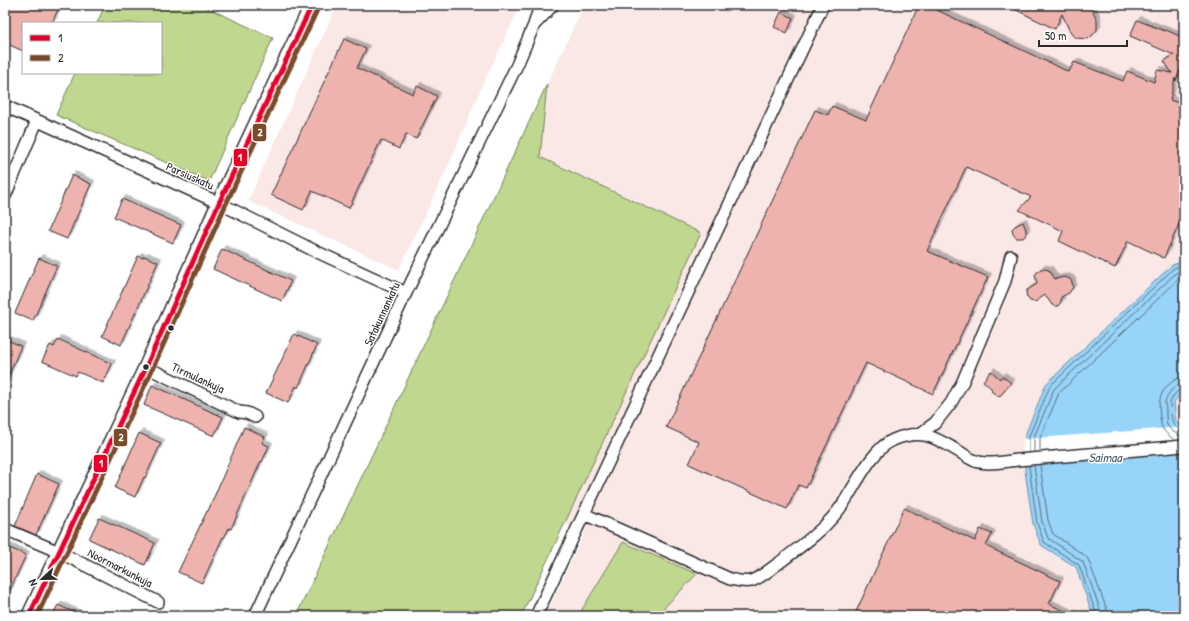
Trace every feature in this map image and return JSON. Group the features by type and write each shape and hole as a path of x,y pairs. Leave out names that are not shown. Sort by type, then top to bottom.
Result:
{"street":[{"path":"29,616 146,367 219,203 312,5"},
{"name":"Satakunnankatu","path":"255,616 406,293 517,66 534,25 540,5"},
{"name":"Satakunnankatu","path":"534,25 553,5"},
{"path":"536,616 824,5"},
{"name":"Parsiuskatu","path":"5,106 219,203 315,251 406,293"},
{"path":"5,196 38,121"},
{"path":"920,434 935,423 952,403 963,381 1005,281 1010,256"},
{"name":"Tirmulankuja","path":"146,367 239,412 247,413 255,417"},
{"path":"584,514 730,579 742,582 750,581 763,574 800,546 832,518 843,504 875,454 891,441 905,435 920,434 934,437 969,458 979,462 991,463 1184,446"},
{"name":"Noormarkunkuja","path":"5,529 59,552 158,602"}],"shaded area":[{"path":"337,5 503,5 518,11 483,84 449,164 399,270 248,201"},
{"path":"584,5 1184,5 1184,261 1172,265 1046,384 1025,471 1033,524 1041,545 1076,567 1093,616 745,616 752,607 740,616 656,616 697,574 623,542 578,616 545,616 585,532 564,524 701,233 539,157 547,84"},
{"path":"1184,390 1184,429 1176,421 1174,402"}],"green space":[{"path":"105,5 201,5 273,38 209,181 56,115 75,74 162,74 162,22 97,22"},
{"path":"547,84 540,157 701,233 524,610 521,616 296,616"},
{"path":"623,542 697,574 656,616 578,616"}],"water":[{"name":"Saimaa","path":"1184,261 1184,390 1174,402 1176,421 1184,429 1184,616 1093,616 1076,567 1041,545 1033,524 1025,471 1025,435 1046,384 1172,265"}],"pier":[{"path":"1184,427 1184,453 1023,466 1023,439"}],"building":[{"path":"5,5 60,5 52,22 22,22 22,51 5,43"},
{"path":"919,5 926,5 1069,72 1074,62 1123,81 1127,71 1154,82 1157,70 1172,73 1164,61 1174,55 1130,36 1137,20 1184,38 1184,69 1179,72 1176,81 1175,78 1170,100 1184,105 1184,226 1179,224 1164,258 1128,241 1115,268 1059,241 1063,231 1019,210 1031,197 966,167 927,251 988,277 933,394 866,363 806,488 798,485 787,509 689,464 699,442 666,427 815,110 828,115 832,106 866,120"},
{"path":"1006,5 1090,5 1097,20 1097,30 1087,39 1077,38 1070,32 1062,14 1055,29"},
{"path":"781,12 793,18 787,33 774,27"},
{"path":"344,39 366,49 357,68 413,94 417,86 437,96 416,139 406,134 399,149 381,140 349,208 312,191 303,210 271,195"},
{"path":"72,175 91,184 67,239 48,231"},
{"path":"122,199 181,225 173,243 114,217"},
{"path":"1023,222 1026,235 1023,238 1016,238 1012,229"},
{"path":"222,249 291,281 282,301 213,269"},
{"path":"138,256 143,258 144,256 158,262 121,345 102,336"},
{"path":"39,258 57,266 33,321 15,313"},
{"path":"1041,269 1049,270 1055,279 1065,277 1070,279 1072,282 1073,288 1069,293 1061,297 1061,302 1058,306 1052,305 1045,295 1035,302 1030,301 1027,297 1027,290 1037,284 1035,275"},
{"path":"294,334 317,345 298,388 296,386 288,403 266,393"},
{"path":"5,339 21,346 5,384"},
{"path":"58,339 112,364 103,383 78,372 76,376 42,361 50,345 54,347"},
{"path":"991,371 1000,379 1002,376 1011,383 999,397 991,391 992,389 983,381"},
{"path":"152,385 223,417 214,436 144,405"},
{"path":"244,427 265,437 262,443 269,446 231,529 229,528 224,538 223,537 202,583 178,572 208,511"},
{"path":"139,433 161,443 135,497 115,488"},
{"path":"37,474 59,484 36,535 15,526"},
{"path":"904,508 975,541 980,529 992,534 986,546 1060,581 1049,604 1075,616 854,616"},
{"path":"99,518 155,543 145,565 89,539"},
{"path":"5,546 26,555 5,600"},
{"path":"58,605 82,616 52,616"}],"transit line":[{"name":"1","path":"29,616 146,367 219,203 312,5"},
{"name":"2","path":"37,616 152,370 225,206 318,8"}]}
